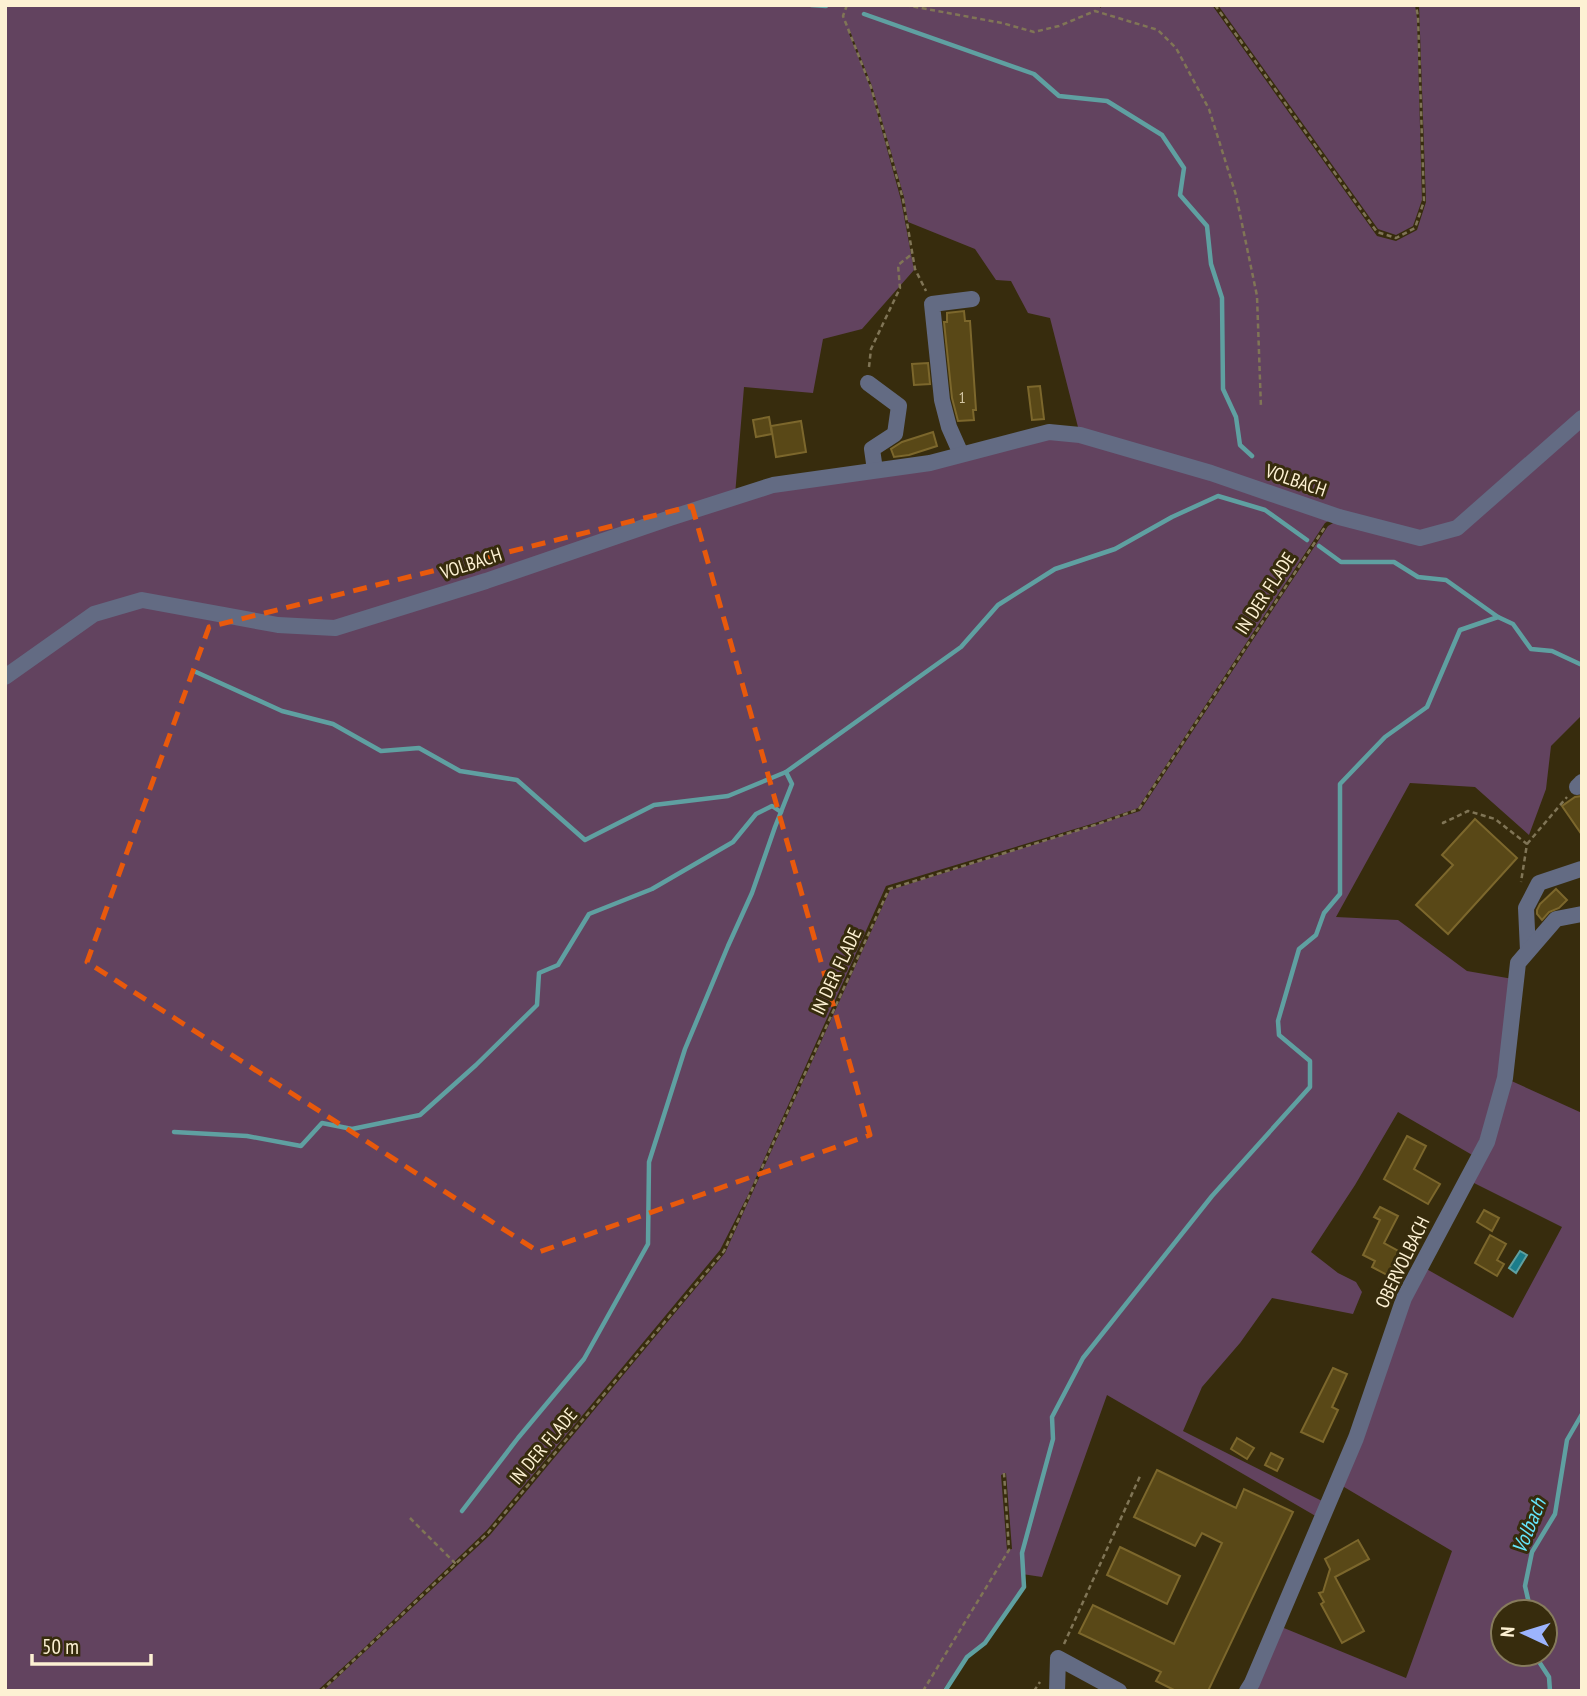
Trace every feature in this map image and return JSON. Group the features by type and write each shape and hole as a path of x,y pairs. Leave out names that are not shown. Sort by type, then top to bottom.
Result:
{"street":[{"path":"961,454 949,427 942,400 932,304 972,299"},
{"path":"868,383 899,406 895,434 872,449 875,470"},
{"name":"VOLBACH","path":"5,677 93,614 142,600 278,625 335,628 486,581 773,485 930,463 1049,432 1080,435 1211,473 1339,517 1420,538 1457,528 1582,418"},
{"path":"1528,951 1526,908 1539,883 1581,869"},
{"name":"OBERVOLBACH","path":"1247,1691 1356,1438 1404,1298 1487,1142 1505,1078 1518,963 1556,919 1582,914"},
{"path":"1057,1691 1058,1658 1119,1691"}],"path":[{"path":"847,5 843,16 871,87 902,199 915,269 932,304"},
{"path":"905,5 1002,23 1034,32 1059,26 1095,11 1102,5"},
{"path":"1215,5 1377,232 1396,238 1415,228 1424,201 1416,5"},
{"path":"1095,11 1158,30 1175,48 1209,108 1236,195 1257,296 1261,408"},
{"path":"868,383 871,349 900,288 898,265 912,254"},
{"name":"IN DER FLADE","path":"320,1691 488,1533 724,1251 889,889 1139,809 1327,524 1339,517"},
{"path":"1520,884 1527,844 1579,785"},
{"path":"1444,822 1468,811 1495,819 1527,844"},
{"path":"923,1691 1009,1550 1004,1474"},
{"path":"1058,1658 1141,1474"},
{"path":"410,1518 456,1564"}],"highlighted area":[{"path":"692,506 870,1135 539,1252 87,962 209,627"}],"shaded area":[{"path":"5,5 1100,5 1100,8 1104,5 1212,5 1377,236 1396,241 1417,230 1426,202 1419,5 1582,5 1582,415 1456,526 1420,535 1079,431 1050,318 1028,313 1011,281 996,280 975,249 908,222 904,197 872,86 848,31 870,87 901,200 914,270 862,329 823,339 813,393 744,387 735,495 335,625 278,622 175,602 92,612 5,672"},
{"path":"1218,5 1415,5 1422,200 1413,226 1396,235 1378,229"},
{"path":"1582,422 1582,715 1551,746 1546,789 1529,835 1475,787 1410,783 1336,917 1398,920 1467,971 1513,979 1502,1076 1474,1156 1398,1112 1311,1252 1338,1273 1356,1282 1362,1292 1353,1314 1272,1298 1240,1343 1202,1387 1183,1431 1326,1503 1319,1518 1107,1395 1042,1577 1022,1574 1023,1586 984,1642 966,1657 942,1691 323,1691 490,1535 725,1253 890,890 1140,811 1328,526 1340,519 1420,541 1459,531","holes":["1006,1473 1012,1549 1007,1550 1001,1475"]},
{"path":"1050,436 1079,440 1335,517 1325,523 1138,808 886,886 749,1193 720,1250 487,1530 317,1691 5,1691 5,679 99,618 144,603 338,631 773,489"},
{"path":"1507,1079 1582,1113 1582,1691 1251,1691 1279,1626 1406,1678 1452,1551 1339,1484 1423,1267 1513,1318 1562,1227 1470,1181"}],"water":[{"path":"1520,1251 1527,1255 1516,1273 1509,1268"}],"building":[{"path":"964,311 965,321 970,321 976,410 973,410 974,420 958,421 952,398 944,322 947,322 947,313"},
{"path":"928,363 930,384 914,385 912,364"},
{"path":"1040,386 1044,419 1032,420 1028,387"},
{"path":"769,417 772,434 756,437 753,420"},
{"path":"801,421 806,452 776,457 771,426"},
{"path":"933,432 937,446 894,457 891,449 902,442"},
{"path":"1582,796 1582,835 1562,806 1575,797"},
{"path":"1475,819 1517,858 1448,934 1416,905 1453,865 1442,855"},
{"path":"1556,889 1567,900 1542,920 1537,910"},
{"path":"1407,1136 1426,1146 1414,1169 1440,1184 1428,1204 1384,1179"},
{"path":"1380,1207 1398,1216 1384,1243 1402,1253 1393,1271 1390,1269 1387,1275 1372,1267 1375,1261 1363,1255 1380,1220 1374,1217"},
{"path":"1484,1210 1499,1218 1492,1231 1477,1222"},
{"path":"1490,1235 1506,1244 1497,1260 1504,1264 1497,1276 1475,1263"},
{"path":"1333,1368 1347,1374 1332,1407 1338,1410 1323,1442 1301,1432"},
{"path":"1237,1438 1254,1448 1247,1459 1231,1449"},
{"path":"1271,1453 1283,1459 1277,1471 1265,1465"},
{"path":"1157,1470 1236,1508 1244,1489 1293,1512 1208,1691 1176,1691 1156,1681 1161,1672 1079,1633 1093,1605 1174,1644 1222,1543 1202,1533 1195,1546 1134,1517"},
{"path":"1358,1540 1369,1559 1335,1577 1364,1631 1342,1643 1321,1604 1324,1602 1319,1593 1323,1592 1330,1569 1325,1559"},
{"path":"1120,1547 1180,1576 1167,1604 1107,1575"}],"waterway":[{"path":"811,5 826,6"},
{"path":"864,14 1034,74 1059,96 1107,101 1162,135 1184,168 1180,195 1207,226 1211,264 1222,298 1223,389 1236,417 1240,445 1252,456"},
{"path":"196,672 282,711 333,724 381,751 419,748 460,771 517,780 585,840 654,805 728,796 786,772 961,647 998,605 1055,569 1115,549 1172,517 1218,496 1265,510 1307,540"},
{"path":"1319,546 1341,562 1394,562 1418,577 1446,580 1498,617 1513,624 1531,649 1552,651 1582,665"},
{"path":"945,1691 967,1657 985,1643 1024,1587 1022,1553 1053,1439 1052,1417 1083,1358 1212,1196 1310,1087 1310,1061 1279,1035 1278,1021 1299,949 1316,935 1324,913 1340,894 1340,784 1385,737 1427,707 1460,630 1498,617"},
{"path":"462,1511 584,1359 648,1244 649,1162 685,1049 752,893 792,784 786,772"},
{"path":"174,1132 247,1136 301,1146 322,1123 352,1129 420,1115 537,1005 539,973 558,965 589,914 652,889 733,842 756,814 772,806 781,812"},
{"name":"Volbach","path":"1528,1598 1525,1586 1532,1552 1555,1514 1567,1440 1582,1414"},
{"name":"Volbach","path":"1543,1668 1549,1677 1550,1691"}]}
